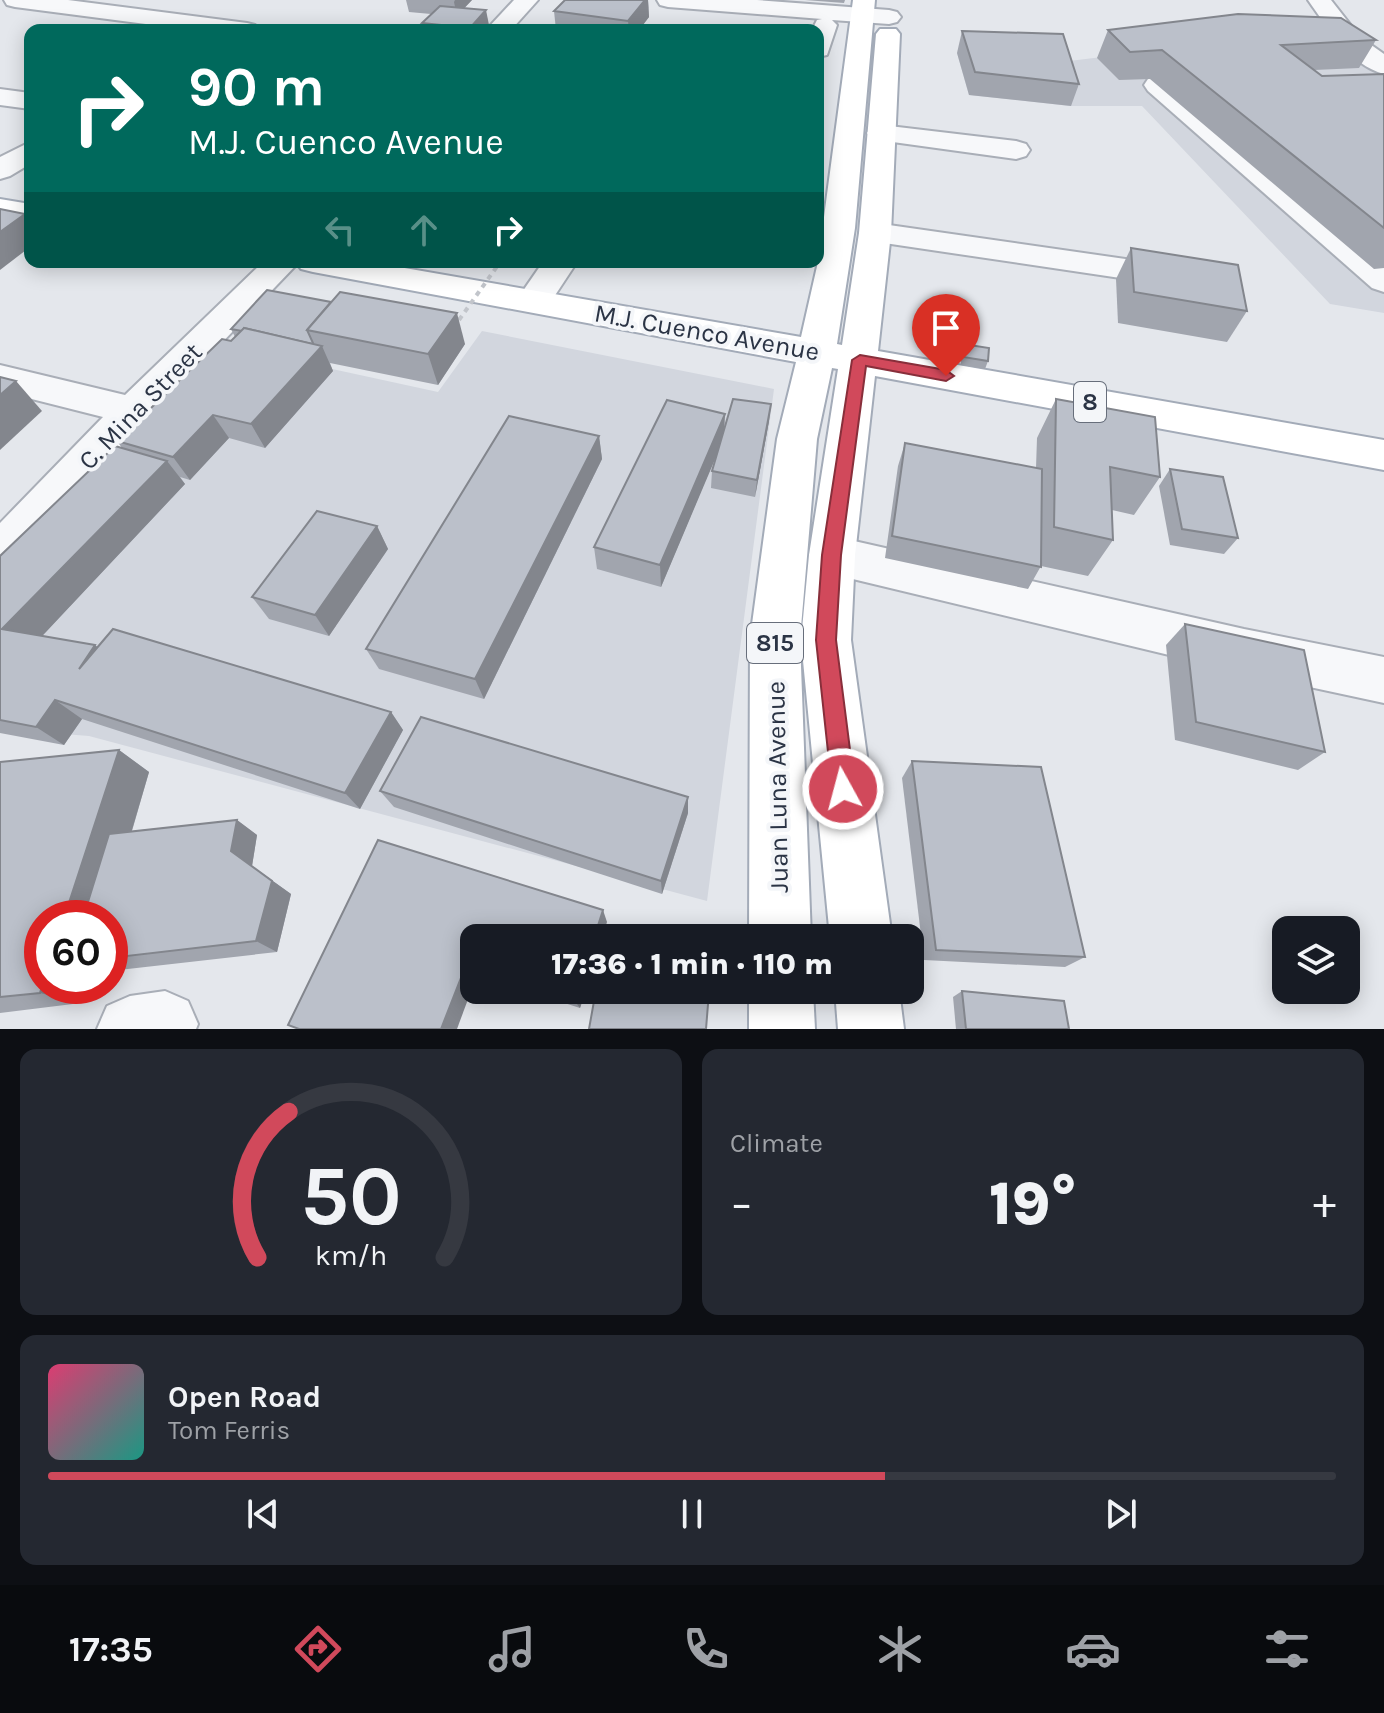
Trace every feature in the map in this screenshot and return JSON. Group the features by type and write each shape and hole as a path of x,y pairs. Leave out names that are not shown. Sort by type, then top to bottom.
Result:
{"main road":[{"name":"815","path":"838,356 875,233 881,133 876,8"},
{"name":"815","path":"859,924 826,640 832,555 839,228 876,8"},
{"path":"0,208 24,212"},
{"name":"M.J. Cuenco Avenue","path":"347,268 1384,455"},
{"name":"Juan Luna Avenue","path":"780,924 775,639 797,439 838,356"},
{"path":"781,1004 782,1029"},
{"path":"868,1004 871,1029"}],"street":[{"path":"15,0 190,24"},
{"path":"504,24 527,0"},
{"path":"668,0 761,7 876,8"},
{"path":"1319,0 1351,42 1384,66"},
{"path":"752,24 761,7"},
{"path":"1322,41 1351,42"},
{"path":"1157,85 1383,281"},
{"path":"0,97 24,100"},
{"path":"881,133 1016,150"},
{"path":"0,170 24,155"},
{"path":"875,233 1217,282"},
{"name":"C. Mina Street","path":"0,553 133,411 276,268"},
{"path":"534,301 556,268"},
{"path":"0,378 133,411"},
{"path":"832,555 1244,651 1384,680"}],"path":[{"path":"459,320 496,268"}],"shaded area":[{"path":"1225,42 1346,46 1384,73 1384,313 1330,304 1142,106 1070,106 969,95 957,53 1056,56 1061,62"},
{"path":"482,331 774,389 707,901 89,736 0,729 0,596 236,348 438,392"}],"building":[{"path":"565,0 645,0 628,21 554,11"},
{"path":"440,6 486,10 474,24 422,23"},
{"path":"1238,14 1341,18 1376,40 1281,45 1322,76 1384,74 1384,228 1162,50 1130,52 1108,30"},
{"path":"962,31 1063,34 1079,84 975,72"},
{"path":"0,209 24,214 24,215 0,232"},
{"path":"1131,248 1238,265 1247,311 1134,292"},
{"path":"267,290 331,302 307,330 312,344 244,328 242,331 231,329"},
{"path":"340,292 457,313 428,354 307,330"},
{"path":"244,328 322,346 251,424 213,415 173,457 117,441 222,339 231,341"},
{"path":"963,344 989,348 988,361 963,357"},
{"path":"0,377 16,381 0,395"},
{"path":"733,399 771,404 757,480 712,471"},
{"path":"1056,399 1155,417 1160,477 1110,467 1113,540 1054,527"},
{"path":"667,400 725,414 660,565 594,547"},
{"path":"509,416 599,436 475,679 366,649"},
{"path":"905,443 1042,469 1041,567 892,536"},
{"path":"115,446 167,461 2,629 95,645 79,669 113,629 391,712 345,793 55,700 36,727 0,720 0,556"},
{"path":"1170,469 1223,477 1238,538 1182,529"},
{"path":"317,511 377,526 315,615 252,597"},
{"path":"1185,624 1304,650 1325,752 1196,722"},
{"path":"421,717 688,797 661,881 380,791"},
{"path":"119,750 70,900 24,900 24,995 0,997 0,762"},
{"path":"912,761 1041,767 1085,957 936,950"},
{"path":"237,820 231,851 272,881 256,941 128,956 128,900 89,900 109,834"},
{"path":"378,840 603,910 598,924 460,924 460,980 441,1029 299,1029 288,1025"},
{"path":"962,991 1064,1001 1069,1029 966,1029"},
{"path":"593,1004 708,1004 706,1029 589,1029"}],"route":[{"path":"843,789 826,640 844,451 860,360 946,376"}]}
